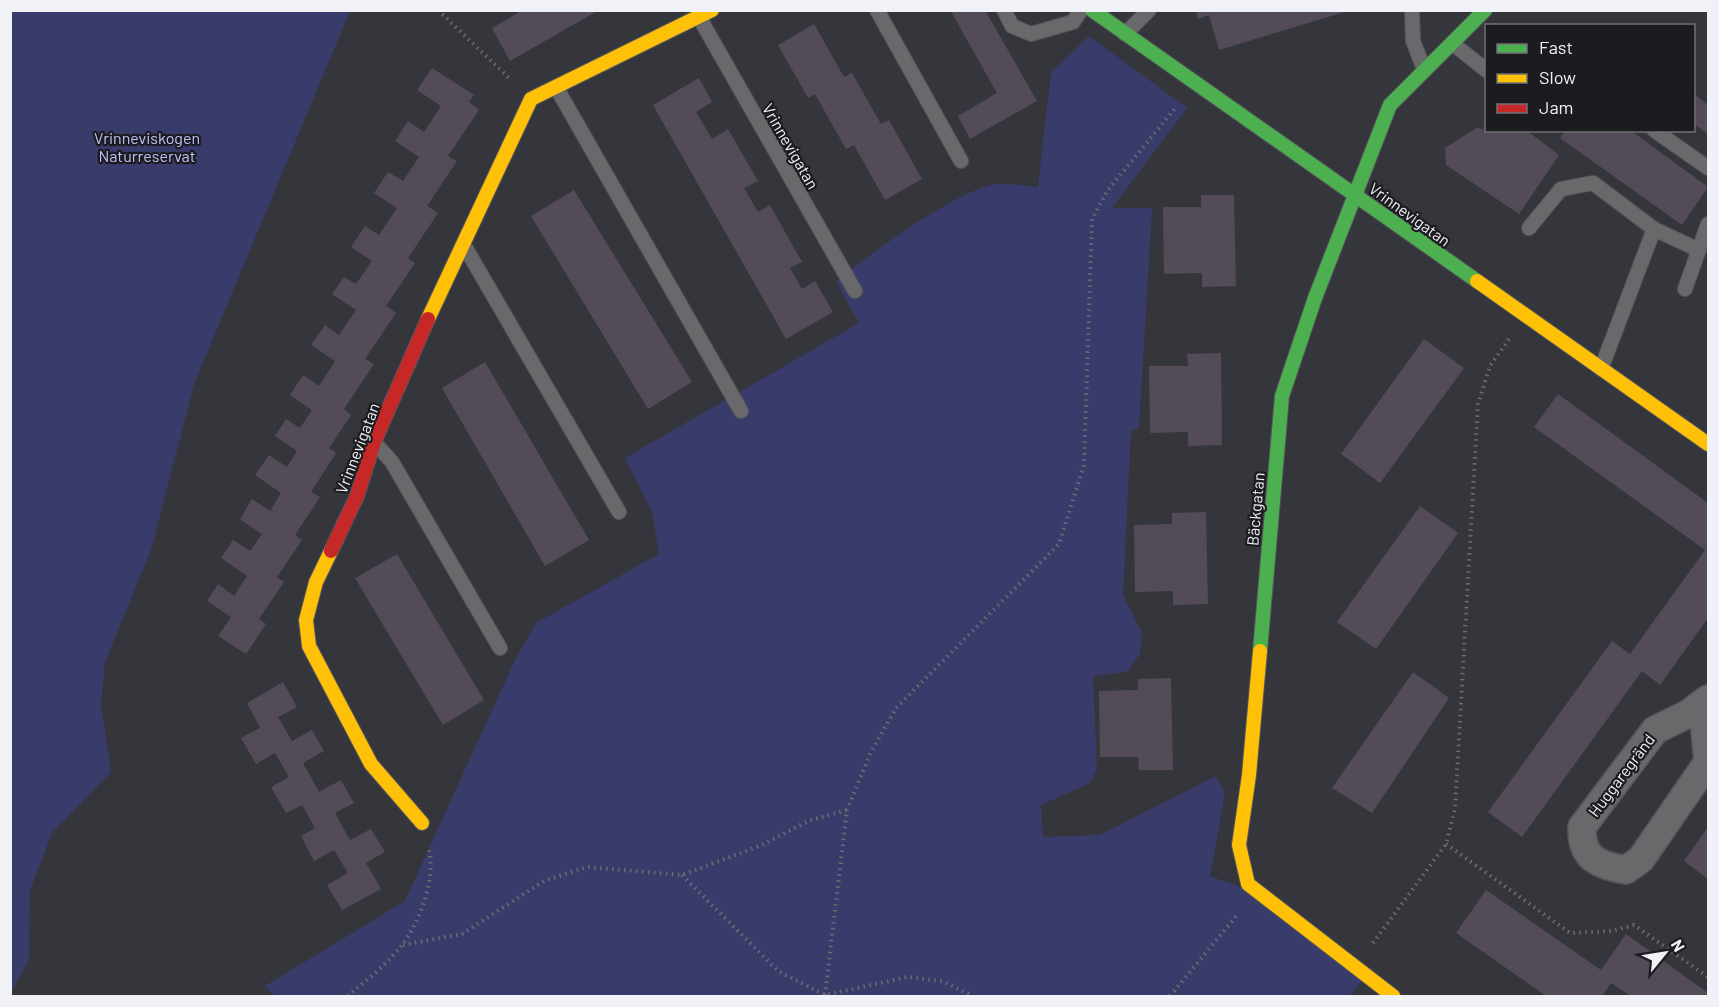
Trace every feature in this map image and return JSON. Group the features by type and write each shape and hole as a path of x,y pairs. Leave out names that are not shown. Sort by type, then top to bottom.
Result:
{"street":[{"path":"531,99 712,10"},
{"name":"Vrinnevigatan","path":"1092,10 1708,444"},
{"name":"Bäckgatan","path":"1393,996 1248,884 1239,845 1249,775 1282,396 1315,298 1357,196 1390,105 1485,10"},
{"name":"Vrinnevigatan","path":"422,823 371,764 309,646 306,620 316,582 357,496 374,442 531,99"},
{"name":"Huggaregränd","path":"1708,700 1704,720 1708,762 1641,859 1626,870 1606,867 1588,856 1582,841 1582,826 1654,730 1688,714 1708,700"}],"lane":[{"path":"877,10 961,161"},
{"path":"1004,10 1012,26 1031,34 1073,22 1081,10"},
{"path":"1125,34 1149,10"},
{"path":"1412,10 1413,41 1424,69"},
{"name":"Vrinnevigatan","path":"699,17 855,291"},
{"path":"1452,43 1485,69"},
{"path":"556,87 741,411"},
{"path":"1657,132 1708,168"},
{"path":"1529,228 1561,189 1593,183 1654,229 1699,250"},
{"path":"1685,289 1708,224"},
{"path":"1600,369 1654,229"},
{"path":"463,244 619,512"},
{"path":"374,442 392,462 500,648"}],"path":[{"path":"438,10 531,99"},
{"path":"825,995 847,810 870,754 896,708 1059,544 1084,465 1092,219 1108,190 1178,105"},
{"path":"1355,968 1446,844 1455,809 1478,404 1490,366 1525,316"},
{"path":"403,945 462,934 544,881 586,867 682,875 762,845 808,822 847,810"},
{"path":"348,996 403,945 431,884 433,865 422,823"},
{"path":"1446,844 1570,933 1612,931 1634,925 1708,977"},
{"path":"682,875 778,971 825,995 908,977 942,981 973,996"},
{"path":"1170,996 1257,891"}],"green space":[{"name":"Vrinneviskogen Naturreservat","path":"11,10 350,11 194,384 151,550 105,662 101,705 111,772 52,833 30,890 29,960 11,993"},
{"path":"1089,36 1187,108 1112,208 1152,208 1139,428 1131,430 1123,595 1142,633 1140,654 1127,672 1093,676 1097,770 1090,783 1041,805 1043,837 1100,835 1216,776 1225,793 1210,876 1240,887 1365,977 1350,996 274,996 265,986 405,901 515,660 536,623 659,554 652,512 625,458 859,323 836,282 914,225 981,188 997,184 1038,187 1051,73"}],"building":[{"path":"523,10 599,10 510,61 492,28"},
{"path":"950,10 985,10 1037,101 970,139 958,116 997,93"},
{"path":"1196,10 1348,11 1219,50 1209,15 1198,19"},
{"path":"814,24 844,77 852,73 881,124 889,120 922,179 885,200 854,145 846,149 815,94 808,98 778,45"},
{"path":"432,68 474,95 469,102 479,110 448,156 457,161 427,206 438,213 408,258 415,263 386,306 396,313 365,359 374,364 344,409 351,415 329,448 336,453 311,492 320,497 295,535 302,540 277,577 284,582 259,619 266,624 246,654 218,636 231,617 207,601 218,584 234,596 247,576 221,558 233,540 250,551 262,534 240,519 252,499 270,511 281,493 255,475 269,455 287,467 297,451 275,436 286,419 300,428 312,410 290,395 303,375 319,386 335,361 311,345 325,325 339,335 356,310 332,294 344,277 356,284 372,261 351,247 365,226 379,235 397,208 374,193 388,172 403,181 419,157 395,141 408,121 424,132 441,106 417,90"},
{"path":"699,78 712,102 696,112 712,139 728,129 758,181 744,188 758,212 770,205 802,262 790,268 802,289 815,281 833,312 786,339 653,105"},
{"path":"1695,95 1708,105 1708,134 1695,125"},
{"path":"1485,126 1485,132 1529,132 1559,155 1519,214 1446,165 1445,148 1478,127 1483,130"},
{"path":"1564,132 1633,132 1708,187 1682,225 1560,138"},
{"path":"574,190 692,382 648,409 531,216"},
{"path":"1201,195 1234,195 1236,286 1202,287 1202,273 1164,274 1163,207 1201,207"},
{"path":"1424,339 1464,368 1380,483 1341,454"},
{"path":"1221,353 1222,445 1188,446 1188,432 1150,433 1149,366 1188,366 1187,354"},
{"path":"485,362 589,540 545,566 442,388"},
{"path":"1558,394 1708,503 1708,618 1660,685 1642,671 1522,837 1488,812 1612,641 1630,654 1705,550 1534,427"},
{"path":"1420,506 1458,533 1376,649 1337,622"},
{"path":"1206,512 1208,604 1173,605 1173,591 1135,592 1134,525 1172,524 1172,513"},
{"path":"397,554 484,700 443,725 355,578"},
{"path":"1413,672 1449,698 1372,813 1332,788"},
{"path":"1171,678 1173,770 1139,770 1138,757 1100,757 1099,691 1138,690 1138,679"},
{"path":"283,682 297,707 278,717 292,741 312,730 324,751 303,763 319,792 341,780 354,803 335,813 350,840 371,829 385,852 366,863 381,889 342,910 327,885 348,873 334,850 314,861 301,836 315,828 302,805 286,813 271,787 289,777 275,753 256,764 241,738 260,728 247,703"},
{"path":"1708,827 1708,879 1684,861"},
{"path":"1486,890 1601,970 1626,934 1708,993 1708,996 1631,996 1611,983 1602,996 1546,996 1456,933"}],"traffic: fast":[{"path":"1092,10 1477,281"},
{"path":"1260,651 1282,396 1315,298 1390,105 1485,10"}],"traffic: slow":[{"path":"428,319 531,99 712,10"},
{"path":"1477,281 1708,444"},
{"path":"331,551 316,582 306,620 309,646 371,764 422,823"},
{"path":"1260,651 1249,775 1239,845 1248,884 1393,996"}],"traffic: jam":[{"path":"331,551 357,496 374,442 428,319"}]}
